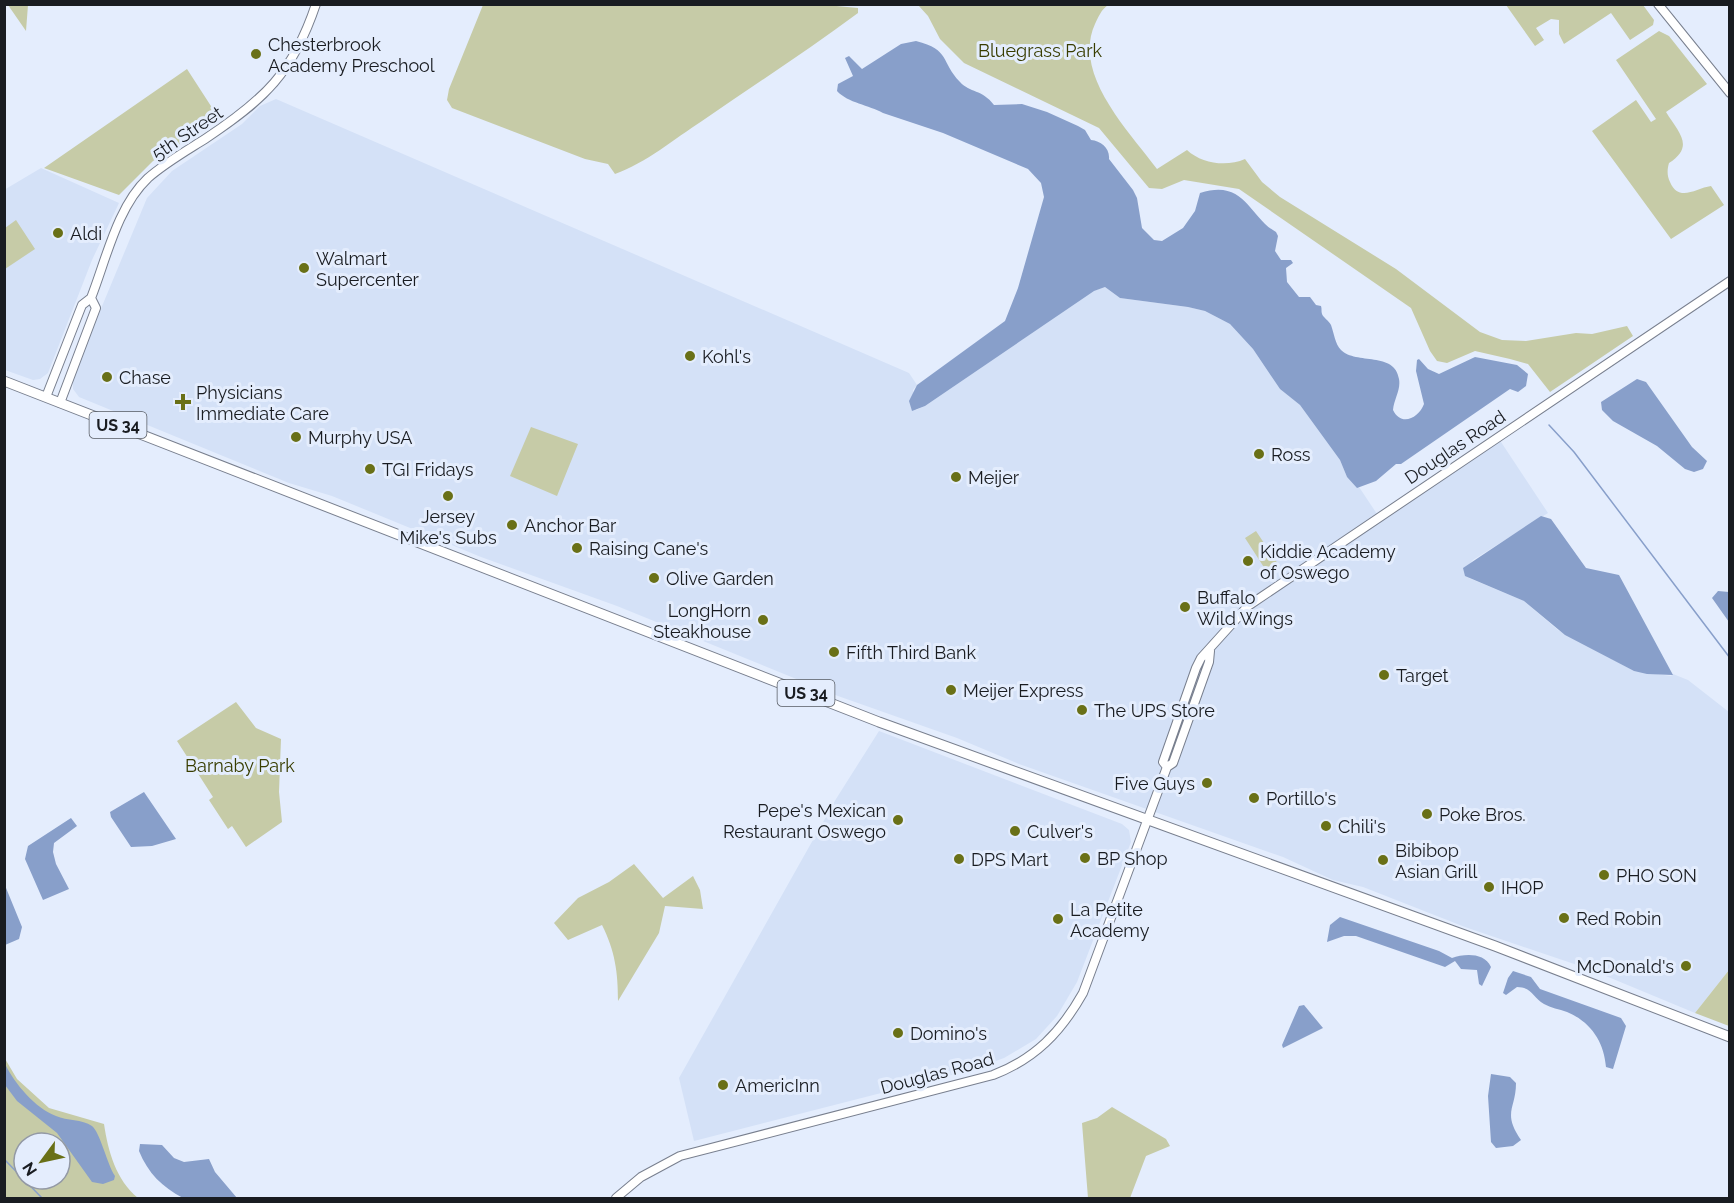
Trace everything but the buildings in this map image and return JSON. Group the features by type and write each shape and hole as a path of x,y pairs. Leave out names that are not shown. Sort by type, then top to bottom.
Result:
{"main road":[{"path":"1658,4 1730,93"},
{"name":"US 34","path":"4,381 872,719 1495,946 1730,1036"}],"street":[{"name":"5th Street","path":"46,397 82,305 91,298 122,218 135,194 147,179 165,165 234,119 265,94 284,74 298,49 316,4"},
{"name":"Douglas Road","path":"616,1198 660,1165 697,1150 983,1078 1005,1071 1032,1055 1059,1032 1083,993 1167,767 1173,763 1209,662 1210,651 1234,620 1257,599 1730,281"},
{"name":"5th Street","path":"60,403 96,308 91,298"}],"shaded area":[{"path":"276,99 909,373 917,385 913,390 916,410 1093,291 1105,287 1120,298 1205,311 1230,324 1253,349 1280,389 1300,405 1340,460 1347,477 1359,487 1381,520 1499,439 1548,513 1473,560 1468,566 1469,578 1524,601 1558,630 1634,671 1671,676 1673,674 1688,680 1729,712 1729,970 1695,1013 1589,969 1465,927 1363,887 1333,880 1283,857 1019,764 957,738 838,696 617,606 481,557 332,496 289,483 79,397 73,389 73,376 147,198 172,171 242,124 260,106"},
{"path":"41,168 119,203 92,260 48,373 40,379 33,380 5,370 4,190"},
{"path":"879,731 1122,824 1129,830 1131,842 1077,982 1057,1016 1036,1039 1004,1058 971,1070 694,1141 679,1078 836,799"}],"green space":[{"path":"815,4 858,8 858,13 660,150 638,164 615,174 608,164 585,159 452,108 447,100 449,89 483,5"},
{"path":"8,5 28,5 26,31"},
{"name":"Bluegrass Park","path":"918,5 1108,5 1095,24 1090,43 1091,62 1097,82 1107,101 1157,169 1187,150 1193,155 1215,163 1230,163 1245,159 1262,182 1280,197 1396,269 1480,332 1502,340 1526,341 1576,333 1592,334 1627,326 1633,336 1550,392 1528,364 1510,359 1475,351 1447,363 1437,361 1430,351 1411,308 1239,189 1184,180 1162,189 1149,188 1099,128 964,63 940,39 928,16"},
{"path":"1506,5 1643,5 1654,20 1653,25 1630,40 1611,13 1564,44 1559,34 1559,20 1551,19 1536,28 1544,40 1535,46"},
{"path":"1659,31 1669,36 1707,84 1666,112 1680,133 1683,145 1677,157 1669,163 1669,180 1678,192 1683,193 1711,186 1724,205 1671,239 1592,131 1636,100 1651,122 1656,119 1616,60"},
{"path":"187,69 220,120 153,161 119,195 44,168"},
{"path":"16,220 35,249 5,269 5,228"},
{"path":"531,427 578,444 557,496 510,476"},
{"path":"1256,531 1278,564 1267,572 1245,538"},
{"name":"Barnaby Park","path":"236,702 256,728 281,739 279,792 282,822 246,847 232,826 228,829 209,800 213,797 177,741"},
{"path":"634,864 663,898 693,876 700,890 703,909 665,906 659,933 618,1001 615,962 602,925 568,940 554,923 578,898 609,882"},
{"path":"1729,970 1730,1026 1695,1013"},
{"path":"4,1057 17,1079 49,1108 104,1124 114,1164 124,1183 138,1198 5,1198"},
{"path":"1112,1107 1166,1139 1170,1146 1146,1156 1130,1198 1088,1198 1082,1123 1097,1118"}],"water":[{"path":"916,41 927,44 940,52 960,82 985,96 994,105 1022,104 1047,112 1085,130 1091,140 1104,146 1109,159 1133,190 1137,198 1142,228 1154,240 1162,241 1183,228 1195,211 1200,193 1215,190 1227,191 1245,201 1276,232 1278,236 1275,251 1281,260 1291,260 1293,263 1286,268 1287,282 1299,297 1310,297 1316,305 1321,306 1322,314 1331,325 1339,348 1356,357 1383,361 1396,370 1399,383 1393,410 1401,418 1414,417 1424,404 1416,371 1419,359 1428,369 1439,374 1475,357 1517,365 1528,374 1526,386 1518,392 1510,389 1401,464 1396,464 1376,481 1357,488 1347,477 1340,460 1300,405 1280,389 1253,349 1230,324 1205,311 1120,298 1105,287 1094,291 925,406 912,411 909,401 917,385 1005,321 1018,288 1044,197 1041,183 1028,169 943,133 853,101 837,91 838,84 853,76 845,58 849,56 862,69 901,44"},
{"path":"1637,379 1646,382 1692,447 1707,461 1703,469 1694,472 1685,469 1657,446 1613,421 1602,410 1601,402"},
{"path":"1541,516 1551,519 1586,568 1619,575 1673,675 1634,671 1565,635 1524,601 1465,576 1463,568"},
{"path":"1718,591 1729,592 1729,622 1712,598"},
{"path":"144,792 176,839 152,846 131,847 110,812"},
{"path":"71,818 77,826 54,843 53,852 56,864 69,889 43,900 25,859 28,846"},
{"path":"4,883 22,927 19,939 5,945"},
{"path":"1340,917 1439,951 1452,958 1473,955 1484,959 1491,967 1482,986 1479,984 1477,970 1461,969 1455,961 1445,967 1356,936 1344,936 1327,942 1330,925"},
{"path":"1513,971 1531,977 1540,989 1621,1018 1626,1026 1613,1069 1606,1067 1599,1041 1583,1021 1540,1002 1522,987 1517,987 1506,995 1503,993"},
{"path":"1304,1005 1323,1028 1283,1048 1282,1045 1299,1006"},
{"path":"5,1064 20,1087 48,1112 60,1118 84,1122 92,1126 115,1176 114,1180 103,1184 92,1182 72,1154 72,1131 54,1131 17,1101 5,1085"},
{"path":"1491,1074 1510,1077 1516,1083 1511,1117 1515,1131 1521,1140 1513,1146 1496,1148 1491,1142 1488,1096"},
{"path":"140,1144 162,1145 174,1158 184,1162 209,1159 215,1172 237,1198 183,1198 162,1184 151,1173 139,1151"}],"waterway":[{"path":"1549,425 1574,452 1730,658"},
{"path":"4,1159 42,1198"}],"place":[{"name":"Chesterbrook Academy Preschool","path":"256,54"},
{"name":"Aldi","path":"58,233"},
{"name":"Walmart Supercenter","path":"304,268"},
{"name":"Kohl's","path":"690,356"},
{"name":"Chase","path":"107,377"},
{"name":"Physicians Immediate Care","path":"183,402"},
{"name":"Murphy USA","path":"296,437"},
{"name":"Ross","path":"1259,454"},
{"name":"TGI Fridays","path":"370,469"},
{"name":"Meijer","path":"956,477"},
{"name":"Jersey Mike's Subs","path":"448,496"},
{"name":"Anchor Bar","path":"512,525"},
{"name":"Raising Cane's","path":"577,548"},
{"name":"Kiddie Academy of Oswego","path":"1248,561"},
{"name":"Olive Garden","path":"654,578"},
{"name":"Buffalo Wild Wings","path":"1185,607"},
{"name":"LongHorn Steakhouse","path":"763,620"},
{"name":"Fifth Third Bank","path":"834,652"},
{"name":"Target","path":"1384,675"},
{"name":"Meijer Express","path":"951,690"},
{"name":"The UPS Store","path":"1082,710"},
{"name":"Five Guys","path":"1207,783"},
{"name":"Portillo's","path":"1254,798"},
{"name":"Poke Bros.","path":"1427,814"},
{"name":"Pepe's Mexican Restaurant Oswego","path":"898,820"},
{"name":"Chili's","path":"1326,826"},
{"name":"Culver's","path":"1015,831"},
{"name":"BP Shop","path":"1085,858"},
{"name":"DPS Mart","path":"959,859"},
{"name":"Bibibop Asian Grill","path":"1383,860"},
{"name":"PHO SON","path":"1604,875"},
{"name":"IHOP","path":"1489,887"},
{"name":"Red Robin","path":"1564,918"},
{"name":"La Petite Academy","path":"1058,919"},
{"name":"McDonald's","path":"1686,966"},
{"name":"Domino's","path":"898,1033"},
{"name":"AmericInn","path":"723,1085"}]}
